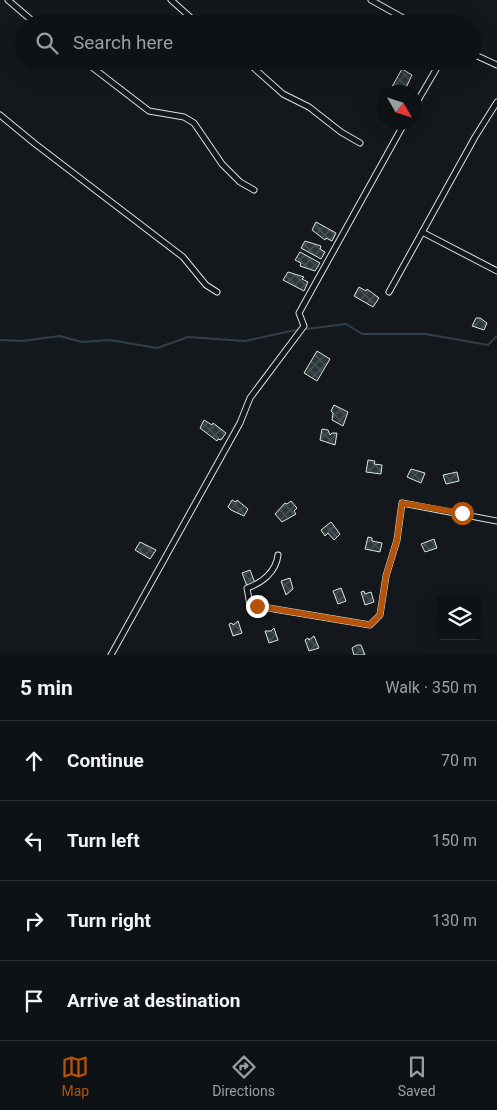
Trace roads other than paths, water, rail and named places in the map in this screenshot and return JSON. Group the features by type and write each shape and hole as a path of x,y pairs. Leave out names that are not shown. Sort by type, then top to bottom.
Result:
{"street":[{"path":"8,0 26,15"},
{"path":"171,0 188,15"},
{"path":"373,0 399,15"},
{"path":"482,58 497,65"},
{"path":"96,70 149,111 184,117 194,123 222,164 240,182 254,190"},
{"path":"256,70 283,94 309,107 341,132 360,142"},
{"path":"422,93 436,70"},
{"path":"389,292 475,137 497,102"},
{"path":"0,114 34,144 183,257 206,285 216,292"},
{"path":"111,655 240,422 250,398 304,326 299,313 402,130"},
{"path":"422,232 497,271"},
{"path":"278,555 277,565 268,575 255,586 247,588 250,605 370,625 380,615 386,576 397,540 402,503 497,521"}],"waterway":[{"path":"0,340 22,341 60,336 82,342 110,340 157,348 188,337 245,341 291,331 346,324 362,334 426,334 488,345 497,336"}]}
